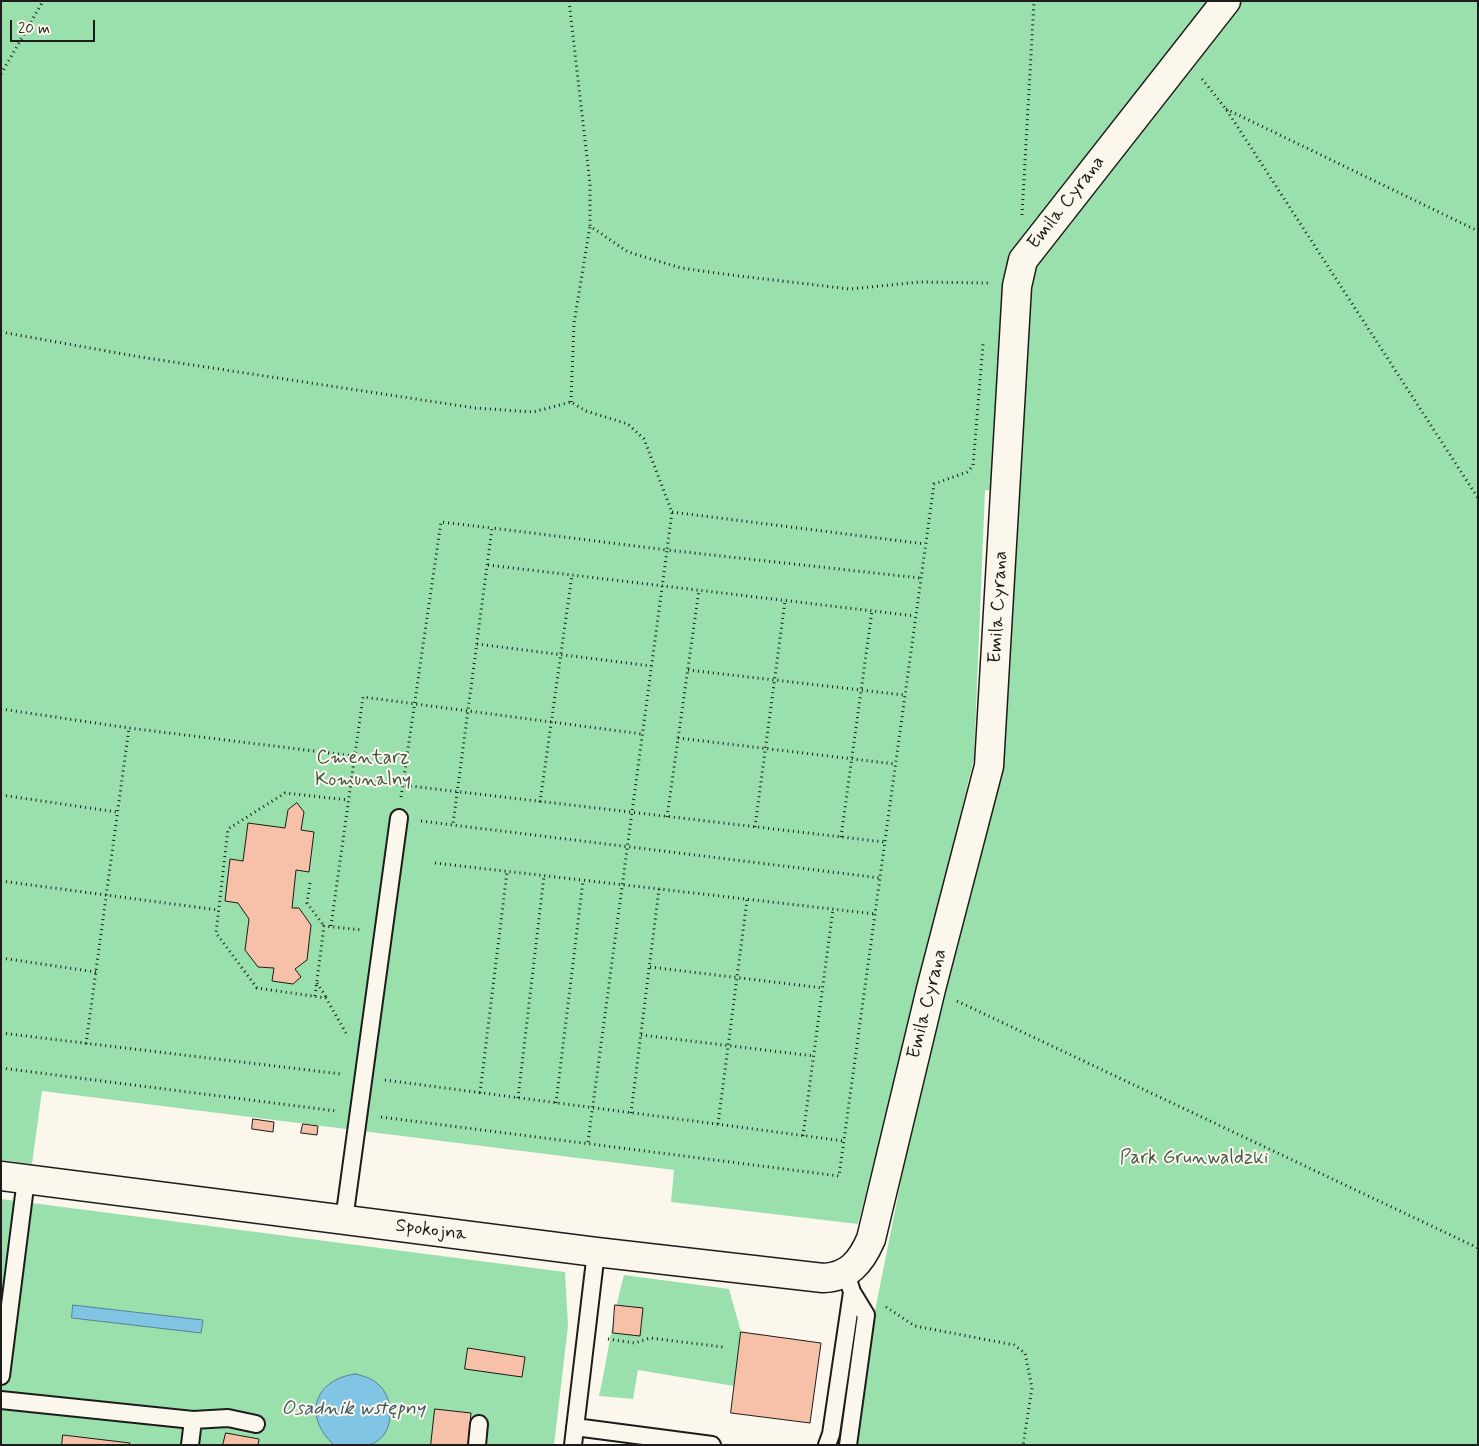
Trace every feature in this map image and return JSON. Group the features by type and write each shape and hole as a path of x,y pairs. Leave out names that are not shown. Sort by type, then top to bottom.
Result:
{"street":[{"name":"Emila Cyrana","path":"851,1277 871,1239 931,989 989,766 1017,286 1024,260 1035,242 1226,1"},
{"name":"Spokojna","path":"13,1177 596,1252 823,1278 851,1277"}],"lane":[{"path":"344,1220 398,818"},
{"path":"1,1376 13,1177"},
{"path":"573,1445 596,1252"},
{"path":"827,1445 831,1434 851,1277"},
{"path":"848,1445 866,1314 851,1277"},
{"path":"1,1400 193,1420 228,1418 256,1424"},
{"path":"190,1445 193,1420"},
{"path":"477,1445 479,1424"},
{"path":"575,1427 712,1445"}],"path":[{"path":"1,74 43,1"},
{"path":"570,1 590,184 590,226 574,323 571,402"},
{"path":"1022,216 1034,1"},
{"path":"1182,56 1226,109 1478,498"},
{"path":"1226,109 1478,231"},
{"path":"590,226 628,252 681,268 706,272 850,288 919,282 988,283 1017,286"},
{"path":"987,293 988,283"},
{"path":"1,332 149,358 475,408 526,412 571,402 586,411 628,424 644,439 672,512 588,1142"},
{"path":"375,1116 588,1142 839,1176 934,484 967,472 973,466 983,341"},
{"path":"672,512 926,544"},
{"path":"403,786 441,522 667,550 920,578"},
{"path":"453,824 492,528"},
{"path":"488,565 915,616"},
{"path":"540,802 572,575"},
{"path":"667,817 700,590"},
{"path":"754,827 785,601"},
{"path":"842,837 872,611"},
{"path":"477,644 651,666"},
{"path":"688,670 904,695"},
{"path":"331,926 363,697 642,734"},
{"path":"1,709 129,728 354,756"},
{"path":"86,1044 129,728"},
{"path":"678,738 895,764"},
{"path":"351,779 884,842"},
{"path":"326,998 257,988 216,933 218,910 228,829 285,793 348,800"},
{"path":"1,795 117,812"},
{"path":"398,818 880,878"},
{"path":"435,863 874,914"},
{"path":"480,1093 507,872"},
{"path":"518,1098 544,876"},
{"path":"1,881 218,910"},
{"path":"556,1103 583,881"},
{"path":"310,883 307,903 324,926 315,996"},
{"path":"631,1113 659,889"},
{"path":"718,1124 748,900"},
{"path":"803,1136 833,909"},
{"path":"324,926 366,931"},
{"path":"1,958 96,972"},
{"path":"650,968 823,988"},
{"path":"317,982 349,1038"},
{"path":"931,989 1478,1248"},
{"path":"1,1033 350,1076"},
{"path":"641,1034 814,1056"},
{"path":"1,1068 345,1112"},
{"path":"380,1079 844,1141"},
{"path":"851,1277 888,1308 914,1326 1014,1345 1025,1353 1032,1388 1023,1445"},
{"path":"586,1337 635,1343 650,1338 723,1347"}],"green space":[{"name":"Park Grunwaldzki","path":"1,1 1478,1 1478,1445 857,1445 867,1351 937,1000 1001,765 1016,492 985,490 974,758 920,982 858,1224 671,1202 674,1170 42,1091 32,1164 1,1160"},
{"path":"1,1199 565,1272 568,1326 554,1445 1,1445"},
{"path":"624,1275 729,1289 741,1332 734,1386 638,1370 633,1399 599,1396"}],"water":[{"path":"73,1305 203,1320 201,1333 72,1318"},
{"name":"Osadnik wstępny","path":"355,1374 374,1381 384,1391 390,1407 389,1425 380,1439 372,1444 334,1445 324,1434 318,1423 317,1401 330,1384"}],"building":[{"path":"297,803 304,812 301,830 314,832 309,872 296,870 292,908 299,908 311,925 307,960 295,969 301,977 293,984 272,981 274,968 258,967 245,950 249,919 238,903 225,901 230,859 243,861 248,823 285,828 288,810"},
{"path":"253,1119 274,1122 273,1132 252,1129"},
{"path":"303,1124 318,1126 317,1135 301,1133"},
{"path":"615,1305 643,1308 640,1336 613,1333"},
{"path":"741,1332 821,1343 810,1423 731,1413"},
{"path":"468,1348 525,1357 522,1377 465,1369"},
{"path":"435,1409 471,1413 468,1445 431,1445"},
{"path":"226,1433 259,1439 258,1445 223,1445"},
{"path":"63,1435 130,1443 129,1445 62,1445"}],"park label":[{"name":"Cmentarz Komunalny","path":"363,770"}]}
